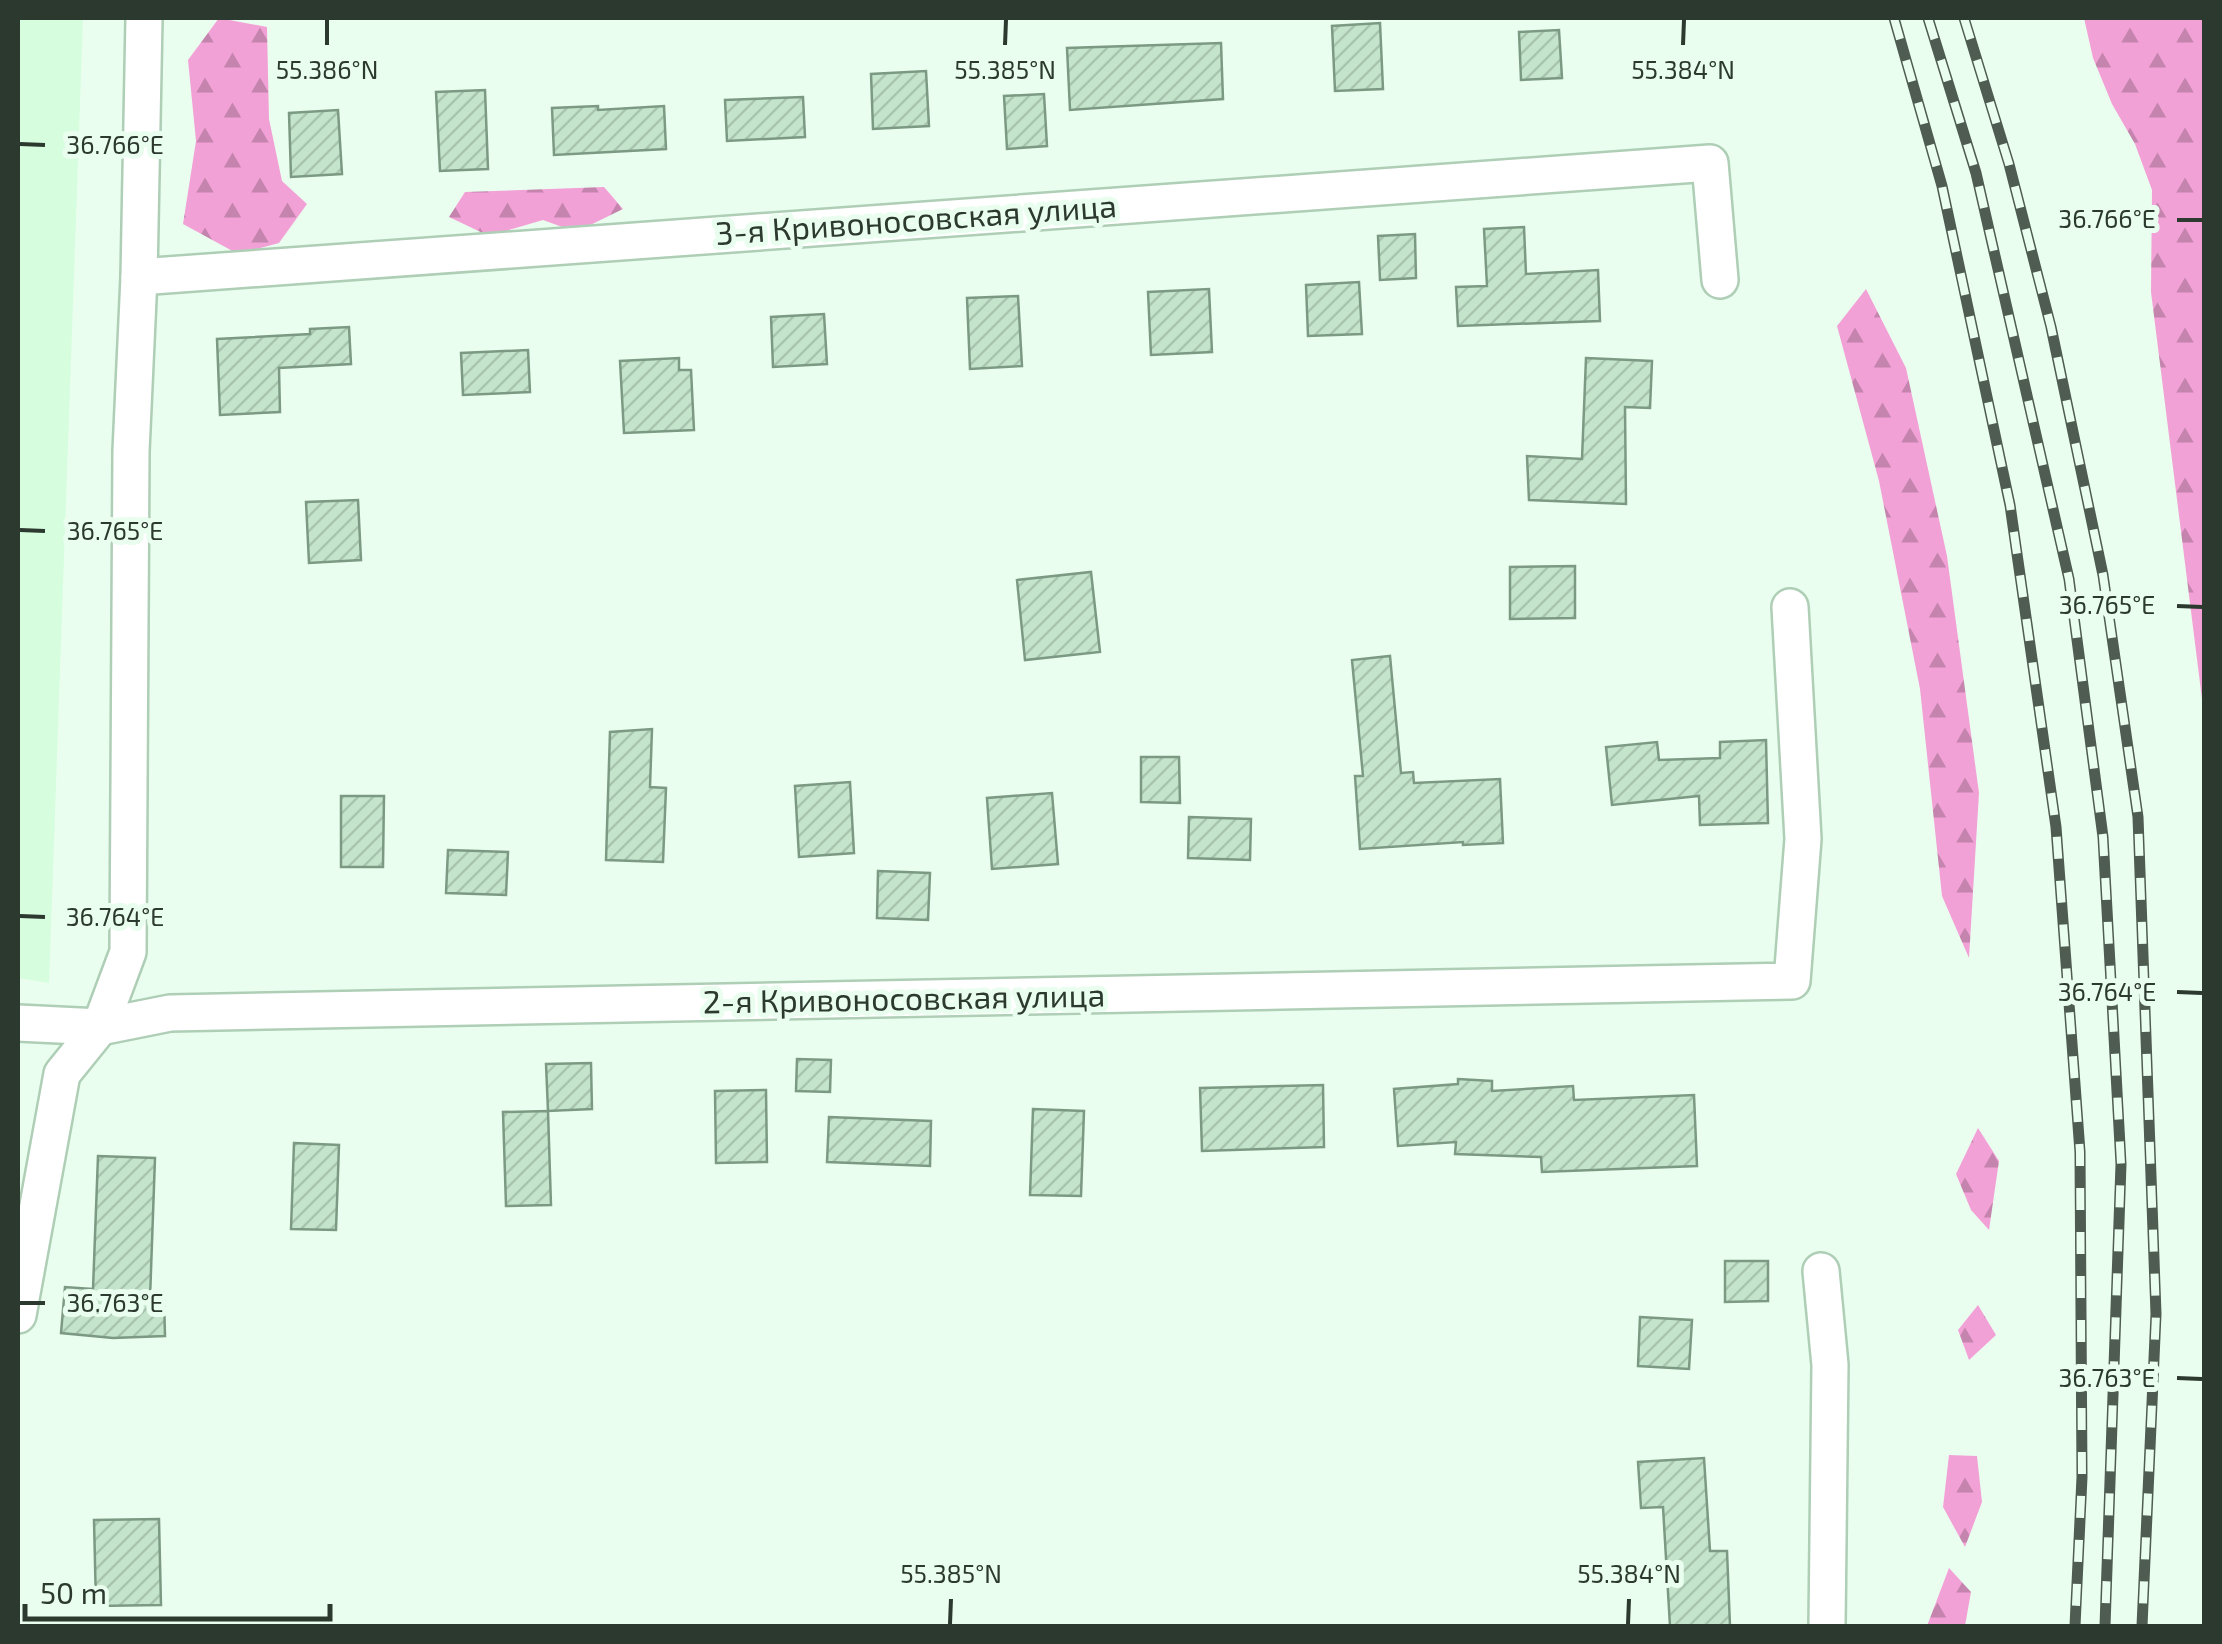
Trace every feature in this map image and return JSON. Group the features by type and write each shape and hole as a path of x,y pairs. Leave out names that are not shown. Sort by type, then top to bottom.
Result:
{"street":[{"path":"18,1315 62,1074 100,1027 128,952 130,451 140,277 144,18"},
{"name":"3-я Кривоносовская улица","path":"140,277 1710,164 1720,280"},
{"name":"2-я Кривоносовская улица","path":"18,1023 100,1027 170,1013 1792,982 1802,839 1790,607"},
{"path":"1821,1271 1830,1365 1827,1626"}],"shaded area":[{"path":"18,18 83,18 49,983 18,978"}],"green space":[{"path":"219,18 267,27 269,119 282,181 307,204 279,243 238,254 183,224 196,141 188,60"},
{"path":"2084,18 2204,18 2204,715 2151,292 2152,190 2135,144 2112,104 2093,58"},
{"path":"604,187 623,209 576,232 543,220 489,236 449,217 465,192"},
{"path":"1866,289 1906,368 1947,556 1979,793 1969,958 1942,896 1920,689 1879,481 1837,326"},
{"path":"1978,1128 1999,1161 1989,1230 1971,1210 1956,1174"},
{"path":"1978,1305 1996,1335 1969,1360 1958,1330"},
{"path":"1949,1455 1977,1456 1982,1502 1965,1547 1943,1507"},
{"path":"1949,1568 1971,1592 1965,1626 1927,1626"}],"building":[{"path":"1380,23 1383,89 1335,91 1332,26"},
{"path":"1559,30 1562,78 1521,80 1519,32"},
{"path":"1221,43 1223,99 1070,110 1067,48"},
{"path":"926,71 929,126 873,129 871,74"},
{"path":"485,90 488,169 440,171 436,92"},
{"path":"1044,94 1047,146 1007,149 1004,96"},
{"path":"803,97 805,137 727,141 725,100"},
{"path":"598,106 598,110 664,106 666,149 554,155 552,108"},
{"path":"338,110 342,174 291,177 289,113"},
{"path":"1524,227 1526,274 1598,270 1600,321 1458,326 1456,287 1487,286 1484,229"},
{"path":"1415,234 1416,278 1380,280 1378,236"},
{"path":"1359,282 1362,334 1308,336 1306,285"},
{"path":"1209,289 1212,352 1151,355 1148,292"},
{"path":"1018,296 1022,366 970,369 967,298"},
{"path":"824,314 827,364 773,367 771,317"},
{"path":"349,327 351,364 279,368 280,412 220,415 217,339 310,334 310,329"},
{"path":"528,350 530,392 463,395 461,353"},
{"path":"679,358 679,370 691,370 694,430 624,433 620,361"},
{"path":"1586,358 1652,361 1650,408 1625,407 1626,504 1529,500 1527,456 1582,459"},
{"path":"358,500 361,560 309,563 306,502"},
{"path":"1575,566 1575,618 1510,619 1510,567"},
{"path":"1091,572 1100,652 1025,660 1017,580"},
{"path":"1390,656 1401,773 1413,772 1414,783 1500,779 1503,843 1360,849 1355,776 1363,776 1352,660"},
{"path":"652,729 650,787 666,788 663,862 606,860 610,732"},
{"path":"1766,740 1768,823 1700,825 1699,796 1612,805 1606,747 1657,742 1659,760 1720,758 1720,742"},
{"path":"1141,757 1179,757 1180,803 1141,802"},
{"path":"850,782 854,853 799,857 795,786"},
{"path":"1052,793 1058,864 992,869 987,798"},
{"path":"341,796 384,796 383,867 341,867"},
{"path":"1189,817 1251,819 1250,860 1188,858"},
{"path":"448,850 508,852 506,895 446,893"},
{"path":"878,871 930,873 928,920 877,918"},
{"path":"797,1059 831,1060 830,1092 796,1091"},
{"path":"591,1063 592,1109 548,1111 546,1064"},
{"path":"1458,1079 1492,1081 1492,1091 1573,1086 1574,1100 1694,1095 1697,1166 1542,1172 1541,1157 1455,1154 1456,1142 1398,1146 1394,1089 1458,1084"},
{"path":"1323,1085 1324,1147 1202,1151 1200,1088"},
{"path":"766,1090 767,1162 716,1163 715,1091"},
{"path":"1033,1109 1084,1111 1081,1196 1030,1195"},
{"path":"548,1111 551,1205 506,1206 503,1112"},
{"path":"829,1117 931,1121 930,1166 827,1162"},
{"path":"294,1143 339,1145 336,1230 291,1229"},
{"path":"98,1156 155,1158 150,1299 164,1298 165,1336 113,1338 61,1333 65,1287 93,1289"},
{"path":"1725,1261 1768,1261 1768,1301 1725,1302"},
{"path":"1640,1317 1692,1320 1689,1369 1638,1366"},
{"path":"1704,1458 1710,1551 1727,1551 1730,1626 1670,1626 1663,1507 1641,1508 1638,1462"},
{"path":"159,1519 161,1605 96,1606 94,1520"}],"railway":[{"path":"1894,18 1942,186 2010,505 2056,827 2080,1152 2082,1477 2075,1626"},
{"path":"1928,18 1976,173 2069,579 2103,837 2121,1164 2105,1626"},
{"path":"1964,18 2009,164 2051,327 2103,575 2138,817 2156,1314 2142,1626"}]}
